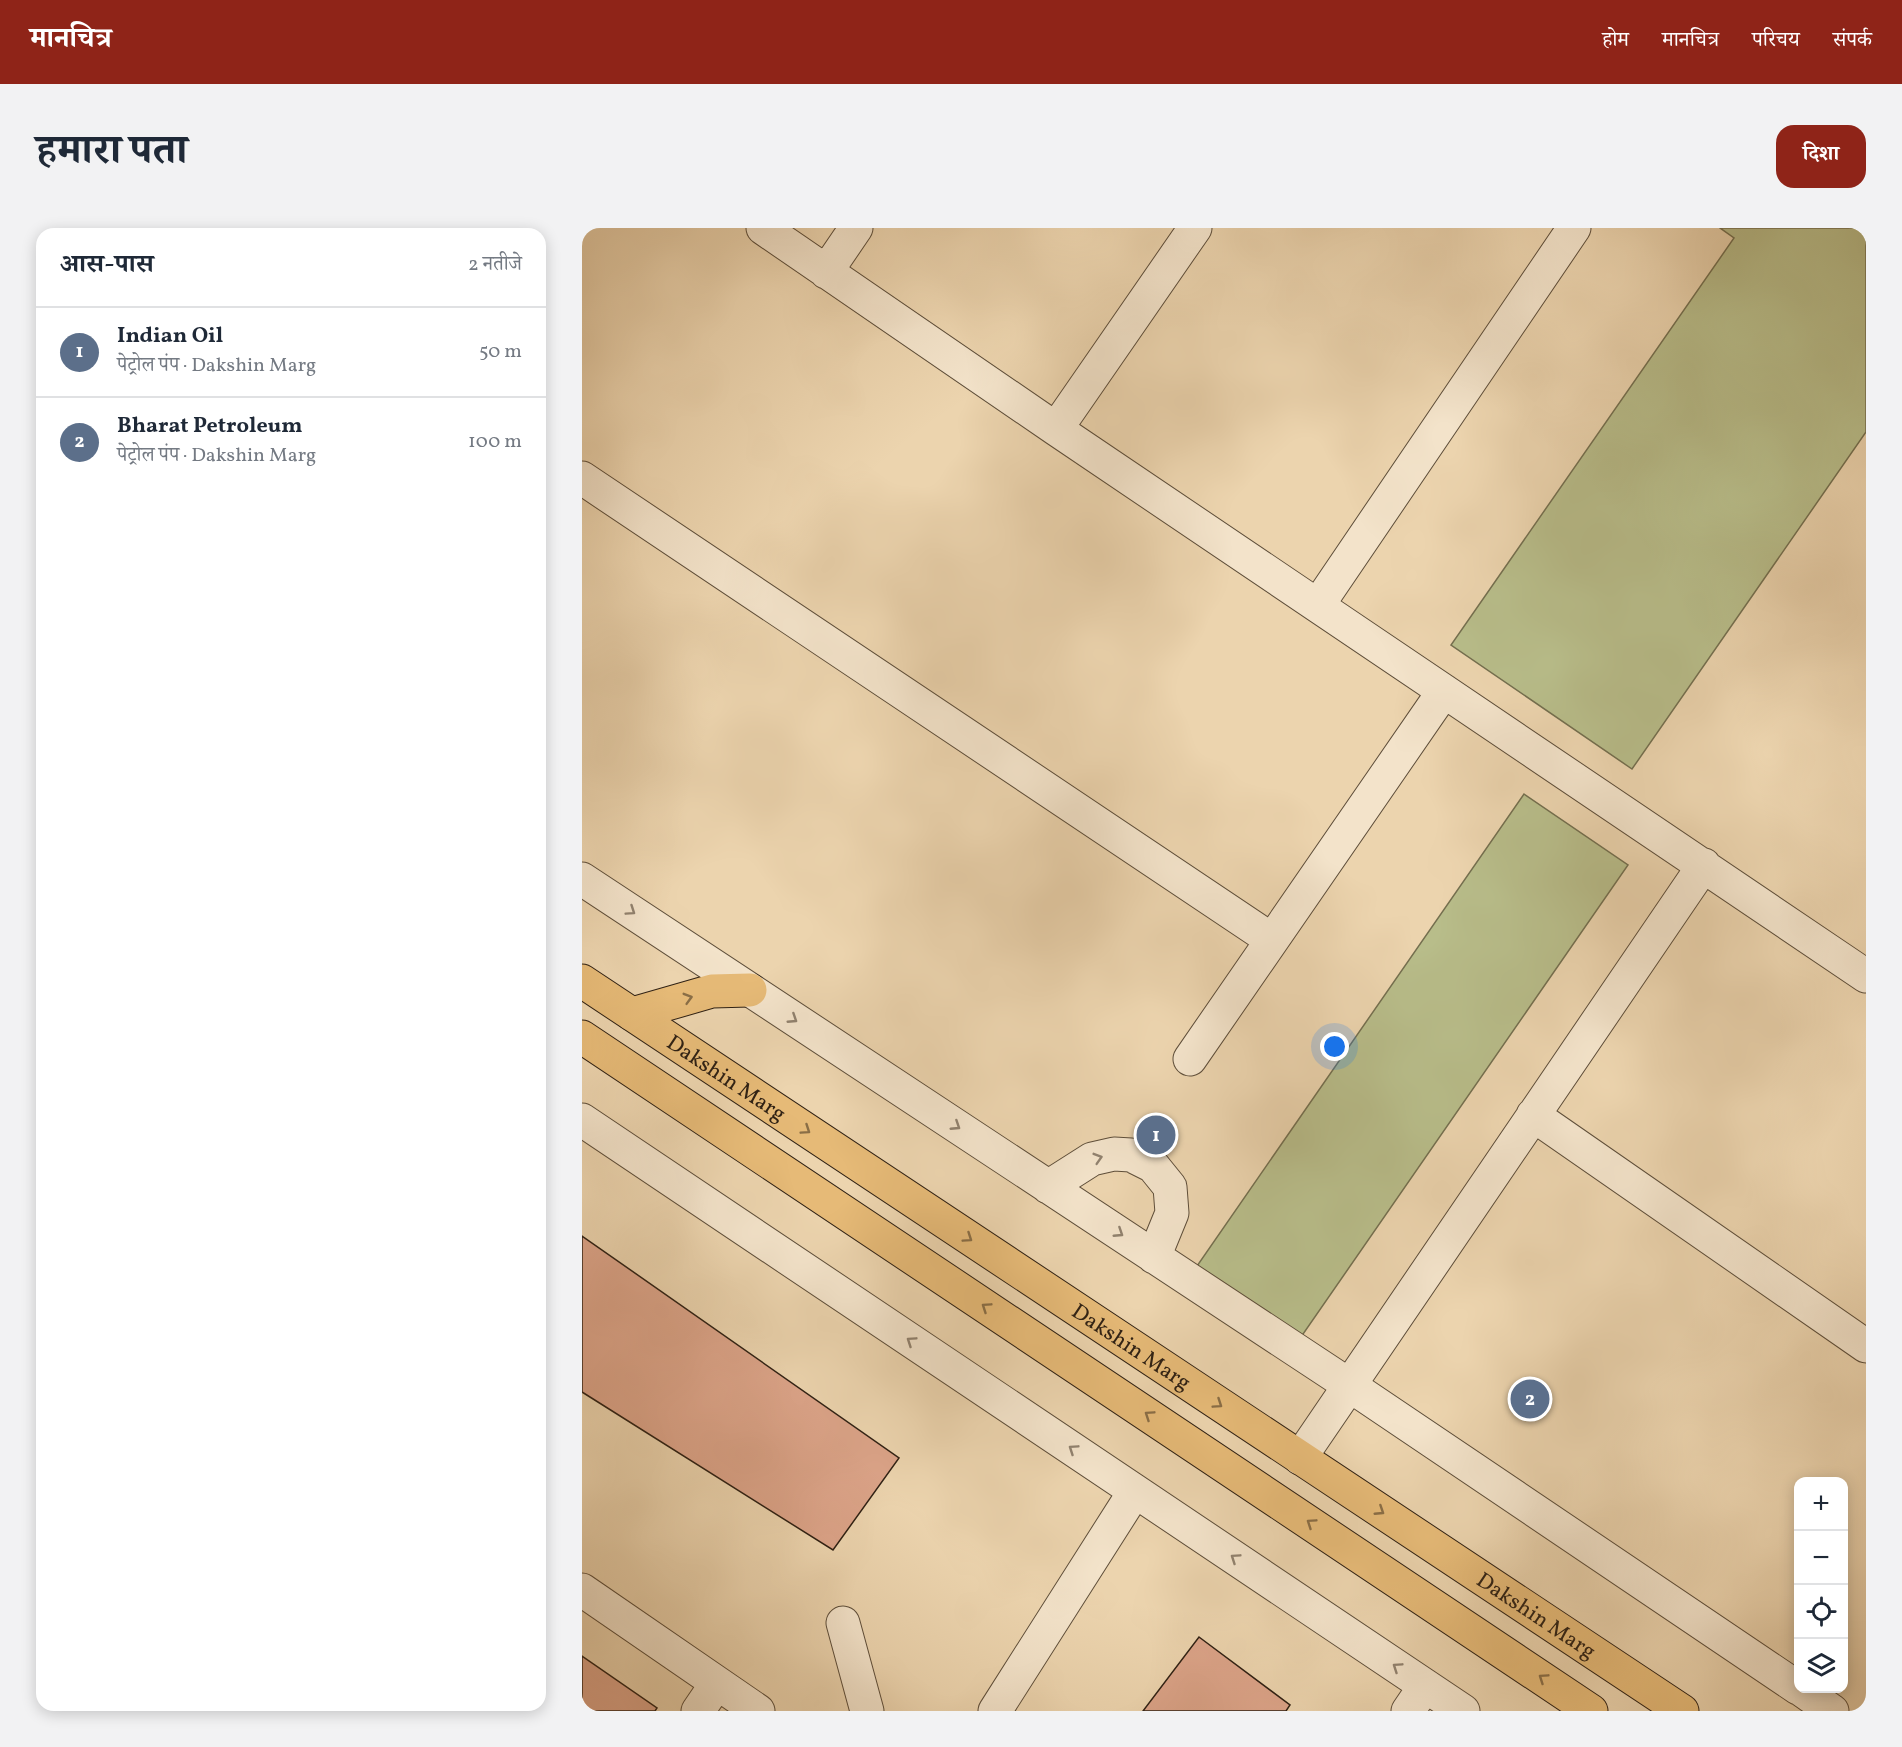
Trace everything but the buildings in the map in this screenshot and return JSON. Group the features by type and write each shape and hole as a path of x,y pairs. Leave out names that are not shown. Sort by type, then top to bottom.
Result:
{"main road":[{"name":"Dakshin Marg","path":"582,981 1682,1711"},
{"path":"632,1014 712,991 750,990"},
{"name":"Dakshin Marg","path":"582,1036 1591,1711"}],"street":[{"path":"763,228 1056,429 1866,976"},
{"path":"826,272 856,228"},
{"path":"1056,429 1194,228"},
{"path":"1318,605 1574,228"},
{"path":"582,478 1272,940"},
{"path":"1190,1059 1444,691"},
{"path":"1300,1458 1704,865"},
{"path":"582,879 1349,1385 1794,1685"},
{"path":"1533,1115 1866,1346"},
{"path":"582,1120 1135,1491 1416,1699 1462,1711"},
{"path":"1048,1187 1092,1159 1114,1154 1131,1155 1153,1166 1170,1186 1172,1213 1154,1257"},
{"path":"995,1711 1135,1491"},
{"path":"582,1590 758,1711"},
{"path":"843,1623 867,1711"},
{"path":"698,1711 717,1683"},
{"path":"1805,1693 1832,1711"}],"green space":[{"path":"1720,228 1866,228 1866,432 1632,769 1451,645 1734,238"},
{"path":"1524,794 1628,865 1301,1337 1197,1266"}],"place":[{"name":"Indian Oil","path":"1156,1135"},
{"name":"Bharat Petroleum","path":"1530,1399"}]}
